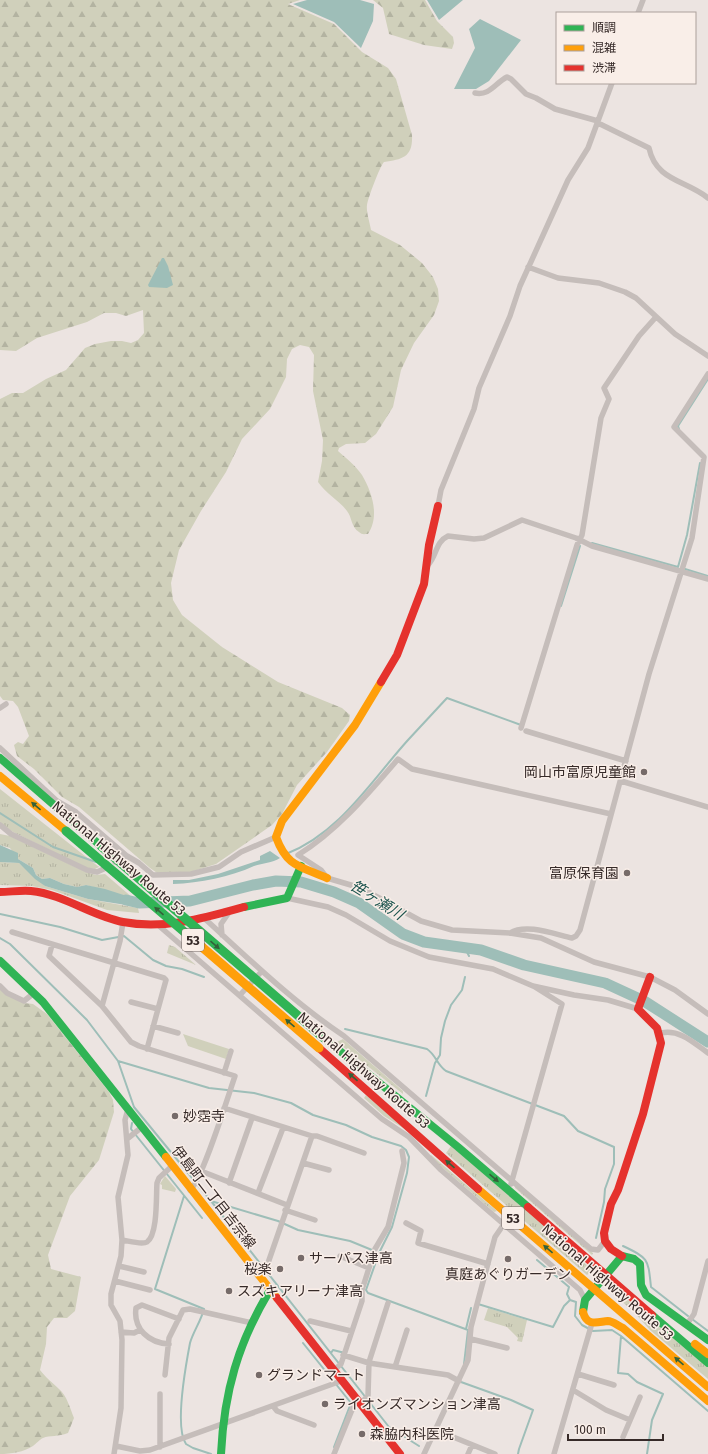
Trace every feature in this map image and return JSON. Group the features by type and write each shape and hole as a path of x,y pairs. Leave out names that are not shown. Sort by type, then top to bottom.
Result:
{"main road":[{"path":"327,878 300,868 284,856 276,837 282,821 355,726 397,655 424,584 428,566 429,545 438,506"},
{"name":"National Highway Route 53","path":"0,758 324,1038 399,1100 510,1185 606,1275 708,1363"},
{"name":"National Highway Route 53","path":"0,776 319,1048 507,1219 595,1288 708,1386"},
{"path":"0,892 31,891 122,922 158,925 204,918 288,896 300,868"},
{"name":"伊島町二丁目吉宗線","path":"0,961 34,994 128,1109 167,1170 194,1185 262,1271 270,1290 337,1367 336,1383 359,1402 400,1454"},
{"path":"650,977 638,1009 651,1020 661,1033 661,1043 643,1114 618,1190 611,1204 604,1233 605,1241 611,1250 622,1256 634,1259 640,1264 641,1285 646,1294 708,1340"},
{"path":"622,1256 585,1300 583,1314 591,1328 607,1321 613,1322 623,1328 708,1401"},
{"path":"221,1454 223,1423 231,1381 252,1323 270,1290"},
{"path":"649,1311 708,1354"}],"street":[{"path":"638,12 643,0"},
{"path":"475,94 482,95 490,91 507,77 526,94 555,109 598,122 649,148 651,159 658,168 670,178 694,188 708,198"},
{"path":"438,506 441,490 474,409 479,388 510,316 528,267 568,180 588,148 612,84"},
{"path":"528,267 558,278 599,283 636,298 675,334 708,356"},
{"path":"626,761 522,728 579,540 601,418 609,399 604,388 639,336 656,317"},
{"path":"510,933 517,929 532,930 572,938 576,936 580,930 649,674 692,538 704,457 674,427 708,374"},
{"path":"428,566 433,560 438,543 448,536 474,540 484,538 522,520 592,546 708,579"},
{"path":"0,708 6,704"},
{"path":"0,748 57,801 76,812 127,856 139,863 153,875 191,874 219,867 241,852 276,837"},
{"path":"611,814 412,769 398,759 354,809 330,832 298,855 321,870 327,878 361,888 377,895 407,915 434,926 452,930 510,933 541,938 594,962 650,977 675,990 708,1014"},
{"path":"621,781 708,807"},
{"path":"0,825 11,834 86,870 97,872 127,856"},
{"path":"0,832 11,834"},
{"path":"288,896 328,907 346,915 390,941 422,954 493,969 533,986 562,1004 510,1185"},
{"path":"222,935 221,924 231,911"},
{"path":"204,918 262,971 318,1019 344,1036 510,1185 591,1249 598,1250 605,1241"},
{"path":"102,1006 120,941 122,922"},
{"path":"158,925 382,1119 409,1137 441,1170 507,1219 580,1290 585,1300"},
{"path":"12,932 164,978 166,980 147,1049"},
{"path":"52,945 49,956 102,1006 131,1042 147,1049 235,1076 201,1171 194,1185"},
{"path":"240,995 262,971"},
{"path":"0,986 7,993 24,1001 34,994"},
{"path":"533,986 574,995 608,1000 638,1009"},
{"path":"131,1002 158,1009"},
{"path":"697,1006 708,1008"},
{"path":"153,1026 178,1032"},
{"path":"661,1033 670,1031 681,1034 708,1053"},
{"path":"224,1073 231,1050"},
{"path":"399,1100 407,1091"},
{"path":"224,1108 283,1128 317,1136 364,1153"},
{"path":"114,1454 121,1408 121,1332 120,1322 111,1305 119,1266 122,1240 118,1197 128,1155 129,1137 125,1120 128,1109"},
{"path":"229,1182 252,1118"},
{"path":"258,1193 283,1128"},
{"path":"129,1137 140,1129"},
{"path":"262,1271 312,1136"},
{"path":"337,1367 344,1354 362,1301 362,1290 375,1249 388,1227 404,1163 402,1151"},
{"path":"303,1162 329,1170"},
{"path":"122,1240 142,1243 147,1242 150,1239 155,1219 157,1183 167,1170"},
{"path":"201,1171 258,1193 316,1220"},
{"path":"424,1454 468,1360 471,1327 495,1237 507,1219"},
{"path":"406,1223 421,1231 418,1243 488,1264"},
{"path":"340,1256 369,1268"},
{"path":"687,1324 694,1314 708,1261"},
{"path":"119,1266 144,1272"},
{"path":"115,1281 150,1290"},
{"path":"334,1454 359,1402 369,1361 388,1303"},
{"path":"169,1344 162,1344 141,1333 135,1317 136,1308 142,1305 179,1319"},
{"path":"165,1375 169,1338 183,1310 190,1309 252,1323"},
{"path":"310,1321 351,1331"},
{"path":"554,1454 591,1328"},
{"path":"121,1332 134,1333 140,1330"},
{"path":"396,1367 407,1330"},
{"path":"471,1338 507,1348"},
{"path":"344,1354 396,1367 448,1375 459,1381"},
{"path":"578,1374 614,1385"},
{"path":"116,1446 140,1451 150,1450 336,1383"},
{"path":"573,1390 606,1410 630,1420"},
{"path":"160,1394 160,1447"},
{"path":"622,1437 640,1397"},
{"path":"273,1406 277,1410 314,1425"},
{"path":"436,1430 495,1454"},
{"path":"468,1454 472,1445"}],"green space":[{"path":"0,0 300,0 288,4 334,24 362,52 388,68 396,79 412,135 411,148 406,156 397,160 384,162 382,165 374,182 367,208 371,230 400,245 422,263 433,277 438,289 439,301 434,315 414,343 401,370 393,407 376,434 365,443 346,444 339,448 338,451 351,462 366,482 373,504 374,520 372,527 368,534 362,534 356,530 347,511 318,482 322,461 323,440 313,391 314,355 309,347 300,345 292,349 287,359 286,377 270,409 242,439 226,472 201,511 179,550 171,583 173,600 182,615 222,647 278,682 342,708 350,715 349,721 327,752 297,785 282,814 272,825 216,864 191,872 160,875 79,807 62,797 34,769 17,756 14,745 18,742 23,744 29,736 18,707 13,701 3,700 0,696 0,399 12,393 23,393 46,379 66,370 85,348 95,344 111,341 131,343 138,340 144,333 143,310 126,316 116,313 104,313 87,322 37,338 16,351 0,350"},
{"path":"373,0 425,0 437,21 453,37 454,43 452,49 424,45 389,34 383,8"},
{"path":"0,789 99,867 95,869 87,868 13,832 0,823"},
{"path":"0,834 10,836 86,872 96,875 105,874 133,898 86,885 77,887 64,884 50,878 42,879 36,875 33,868 18,859 10,848 0,845"},
{"path":"0,862 19,863 45,886 88,899 138,908 139,913 107,910 52,890 32,886 0,885"},
{"path":"169,945 175,947 196,965 167,953"},
{"path":"0,988 24,1003 33,1004 47,1014 109,1092 113,1100 114,1112 99,1160 70,1196 48,1255 51,1269 81,1277 75,1311 67,1318 54,1318 47,1327 46,1344 40,1370 62,1392 68,1402 74,1418 68,1433 43,1438 33,1446 22,1451 0,1454"},
{"path":"183,1034 229,1049 226,1059 188,1046"},
{"path":"343,1039 403,1091 403,1094 337,1042"},
{"path":"366,1095 411,1133 384,1116 364,1098"},
{"path":"451,1146 551,1231 592,1270 587,1275 446,1153"},
{"path":"431,1155 497,1211 494,1212 430,1157"},
{"path":"165,1176 176,1189 175,1192 162,1189 162,1185 160,1184"},
{"path":"515,1186 593,1253 592,1255 515,1188"},
{"path":"614,1288 708,1368 708,1379 650,1330 633,1311 613,1294 611,1291"},
{"path":"488,1308 527,1320 522,1342 517,1341 518,1338 507,1327 484,1320"}],"water":[{"path":"307,0 360,0 374,4 373,21 361,48 334,22 293,4"},
{"path":"427,0 463,0 439,20"},
{"path":"480,19 521,40 489,81 476,89 454,89 475,48 469,29"},
{"path":"162,258 164,258 168,266 173,285 167,288 149,287 148,285"},
{"path":"0,845 18,853 18,859 33,868 36,875 42,879 50,878 64,884 77,887 86,885 105,889 133,898 145,908 88,899 45,886 35,879 19,863 0,862"},
{"path":"270,851 280,858 225,876 204,881 173,884 173,880 189,880 218,874 260,860 260,856"}],"waterway":[{"path":"679,429 678,426 708,379"},
{"path":"592,543 678,567 687,535 700,463"},
{"path":"561,606 580,546"},
{"path":"685,569 708,576"},
{"path":"286,854 305,845 339,820 408,740 447,698 521,725"},
{"path":"0,813 53,847 96,862"},
{"name":"笹ヶ瀬川","path":"126,900 139,903 190,901 253,885 276,881 301,882 334,892 359,903 403,934 424,942 481,950 524,965 605,983 644,1001 708,1042"},
{"path":"0,914 60,927 102,940 124,936 153,960 166,966 182,969 204,977"},
{"path":"0,938 10,944 87,1020 118,1061 134,1107 211,1201 389,1427 419,1446"},
{"name":"笹ヶ瀬川","path":"465,948 469,956"},
{"path":"426,1096 435,1063 440,1055 441,1038 445,1021 451,1005 462,990 465,977"},
{"path":"345,1029 427,1049 440,1066 446,1071 564,1116 578,1131 614,1147 614,1164 605,1189 604,1202 596,1238"},
{"path":"118,1061 209,1088 254,1093 291,1103 313,1115 346,1125 372,1137 401,1146 406,1150 409,1157 407,1173 392,1227 379,1253 366,1290 368,1293 468,1330 464,1364"},
{"path":"132,1123 131,1129 202,1218"},
{"path":"184,1196 155,1289 204,1309 190,1343 182,1395 181,1424 186,1444 211,1454"},
{"path":"211,1201 278,1221 298,1230 350,1241 372,1250"},
{"path":"623,1246 646,1260 651,1287 688,1316"},
{"path":"537,1260 569,1287 567,1294 570,1300 576,1302 575,1316 582,1325 593,1331 612,1330 621,1336 618,1373 628,1374 637,1382 663,1394 652,1420 647,1454"},
{"path":"478,1304 553,1327 564,1306 570,1300"},
{"path":"466,1329 471,1308"},
{"path":"692,1319 708,1331"},
{"path":"621,1336 708,1411"},
{"path":"303,1343 351,1403 334,1447"},
{"path":"331,1353 333,1350 345,1353"},
{"path":"461,1382 511,1400 533,1410 518,1454"}],"traffic: fast":[{"path":"0,758 101,846"},
{"path":"66,831 202,947"},
{"path":"101,846 324,1038"},
{"path":"244,907 287,898 301,866"},
{"path":"0,961 43,1002 166,1157"},
{"path":"324,1038 458,1147 528,1207"},
{"path":"583,1312 585,1300 622,1256 634,1259 640,1264 641,1285 646,1295 708,1340"},
{"path":"221,1454 225,1410 229,1389 241,1349 249,1329 270,1290"},
{"path":"652,1315 708,1363"}],"traffic: slow":[{"path":"327,878 302,868 290,860 280,847 276,837 282,821 355,725 381,682"},
{"path":"0,776 66,831"},
{"path":"202,947 319,1048"},
{"path":"166,1157 277,1298"},
{"path":"478,1189 708,1387"},
{"path":"583,1312 587,1320 590,1322 596,1323 610,1321 623,1328 708,1401"},
{"path":"695,1344 708,1354"}],"traffic: jam":[{"path":"381,682 397,655 424,584 429,545 438,506"},
{"path":"0,892 27,891 43,893 55,896 111,919 123,922 154,925 184,922 244,907"},
{"path":"622,1256 611,1249 605,1241 604,1233 611,1204 618,1190 643,1114 661,1043 657,1028 638,1009 650,977"},
{"path":"319,1048 478,1189"},
{"path":"528,1207 652,1315"},
{"path":"277,1298 400,1454"}],"place":[{"name":"岡山市富原児童館","path":"644,772"},
{"name":"富原保育園","path":"627,873"},
{"name":"妙霑寺","path":"175,1116"},
{"name":"サーパス津高","path":"301,1258"},
{"name":"真庭あぐりガーデン","path":"508,1259"},
{"name":"桜楽","path":"280,1269"},
{"name":"スズキアリーナ津高","path":"229,1291"},
{"name":"グランドマート","path":"259,1375"},
{"name":"ライオンズマンション津高","path":"325,1404"},
{"name":"森脇内科医院","path":"362,1434"}]}
